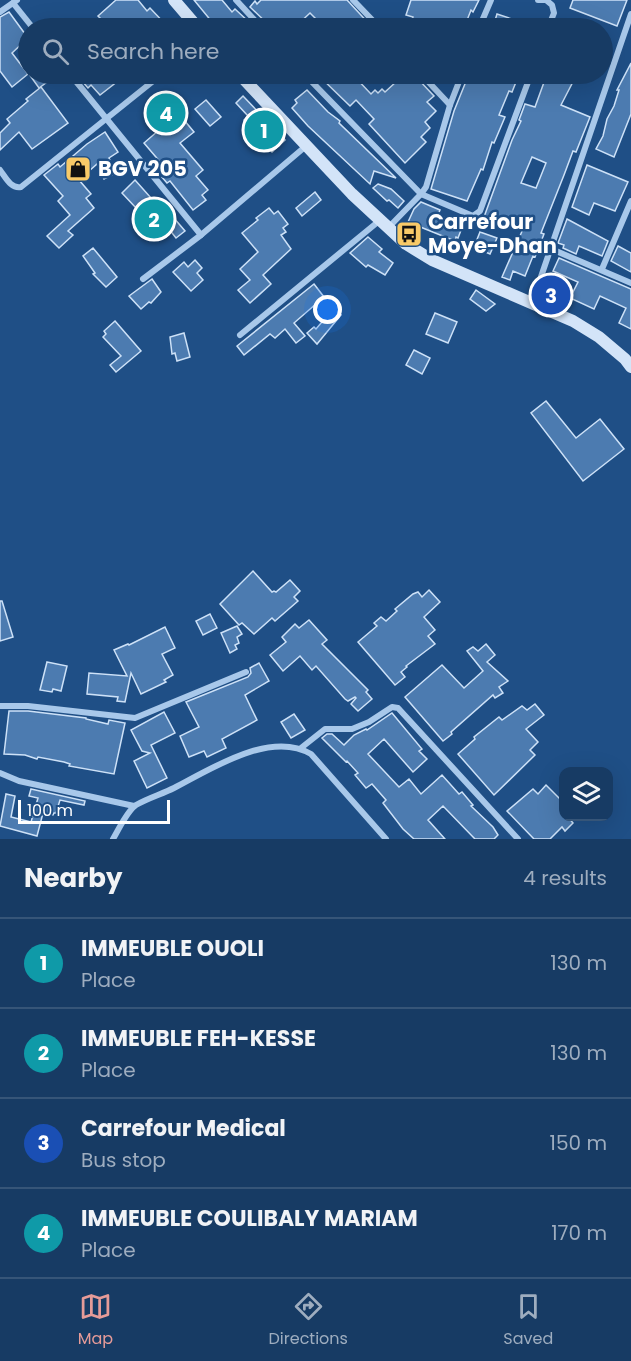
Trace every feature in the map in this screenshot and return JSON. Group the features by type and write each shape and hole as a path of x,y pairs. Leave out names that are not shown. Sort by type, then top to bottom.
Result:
{"street":[{"path":"174,0 189,18"},
{"path":"353,0 370,18"},
{"path":"483,18 491,0"},
{"path":"538,0 546,0 552,5 554,13 552,18"},
{"path":"241,1 254,18"},
{"path":"0,12 15,2 26,18"},
{"path":"613,66 630,18"},
{"path":"78,84 201,235"},
{"path":"0,170 12,186 21,187 150,84"},
{"path":"248,84 306,146 384,225 406,244 432,260 573,321 599,337 631,367"},
{"path":"314,84 421,194 473,216 480,211 527,84"},
{"path":"430,84 450,105"},
{"path":"240,335 421,194 426,187 458,84"},
{"path":"531,303 607,84"},
{"path":"143,279 201,235 306,146"},
{"path":"602,269 631,201"},
{"path":"549,248 631,283"},
{"path":"0,706 28,706 135,718 246,672"},
{"path":"301,748 325,729 352,729 369,722 392,707 399,708 518,839"},
{"path":"113,839 134,806 220,763 263,748 291,746 301,748 311,754 386,839"},
{"path":"0,773 18,781 134,806"}],"building":[{"path":"116,0 138,0 147,11 150,8 160,18 100,18 98,16"},
{"path":"194,0 222,0 232,12 235,9 245,18 209,18"},
{"path":"261,0 347,0 364,18 315,18 310,13 305,18 262,18 250,7 255,1 257,4"},
{"path":"411,0 479,0 468,18 413,18 406,15"},
{"path":"573,0 627,0 617,26 613,24 613,18 596,18 570,8"},
{"path":"9,12 18,24 18,47 12,53 18,61 18,82 12,87 0,71 0,17"},
{"path":"497,14 509,18 496,18"},
{"path":"631,63 631,114 614,157 596,149 614,106 619,90 617,90"},
{"path":"85,84 114,84 100,95 91,85 88,88"},
{"path":"327,84 362,84 371,94 375,90 378,93 382,89 385,92 394,84 423,84 434,96 427,102 436,111 425,122 430,128 421,137 426,142 405,163 369,124 374,119 356,100 350,106"},
{"path":"465,84 515,84 512,92 509,91 499,115 505,117 494,143 492,142 483,170 481,169 467,201 431,189 454,111"},
{"path":"543,84 572,84 561,105 590,117 576,152 573,151 541,233 544,234 535,257 533,256 525,276 513,271 510,280 502,277 523,229 502,220 501,223 484,217 521,121 519,120 525,104 535,107","holes":["532,157 546,163 536,188 521,183"]},
{"path":"41,87 68,123 32,149 19,132 0,150 0,133 10,123 7,119"},
{"path":"307,90 396,178 374,171 370,184 308,126 292,108 297,103 295,100"},
{"path":"243,96 285,140 272,152 244,120 248,116 236,103"},
{"path":"171,98 182,111 179,114 194,132 180,143 203,170 196,176 208,190 202,195 206,200 193,210 170,181 167,183 155,169 161,163 144,143 159,130 148,117"},
{"path":"206,100 221,117 210,126 195,109"},
{"path":"105,132 118,152 109,158 116,173 104,179 97,164 79,180 91,194 86,198 94,208 68,231 73,235 59,248 47,236 70,215 58,201 63,196 44,175 58,164 60,167"},
{"path":"587,165 628,182 615,211 594,203 589,215 572,207"},
{"path":"135,180 159,207 162,204 185,231 176,238 165,224 154,233 122,193"},
{"path":"378,184 391,189 404,201 398,208 373,188"},
{"path":"315,192 321,200 302,216 296,208"},
{"path":"421,202 440,210 438,215 463,225 455,241 408,222 414,209"},
{"path":"269,208 274,214 278,211 288,224 283,228 286,232 281,235 291,249 263,275 271,284 250,303 238,290 250,280 240,269 258,252 242,233"},
{"path":"567,219 608,241 602,256 579,246 576,254 558,243"},
{"path":"480,232 497,238 490,254 474,247"},
{"path":"368,237 382,249 379,252 393,263 385,275 368,265 366,267 350,253"},
{"path":"618,246 631,253 631,272 611,261"},
{"path":"93,248 117,277 106,287 93,274 95,273 83,256"},
{"path":"559,258 631,289 631,329 619,323 626,308 600,296 594,309 570,298 578,282 553,271"},
{"path":"195,260 202,268 197,273 203,280 191,291 173,272 184,262 188,267"},
{"path":"152,279 161,292 151,303 149,302 141,309 129,296"},
{"path":"314,284 324,297 294,323 305,336 296,343 285,329 275,338 270,334 244,355 237,346"},
{"path":"476,290 495,304 486,311 470,299"},
{"path":"333,309 341,315 317,344 307,333 314,327 316,329"},
{"path":"435,313 457,322 448,343 426,334"},
{"path":"115,321 141,351 116,372 110,365 121,356 103,337 106,334 104,331"},
{"path":"184,333 190,357 177,361 175,353 172,354 170,337"},
{"path":"414,350 430,358 422,374 406,365"},
{"path":"546,401 576,438 600,419 624,449 583,481 531,413"},
{"path":"253,571 272,592 276,592 290,580 300,591 294,597 298,601 275,621 272,618 254,634 242,623 239,625 220,604"},
{"path":"429,590 440,602 424,617 435,630 428,636 435,644 406,666 401,672 405,677 395,685 358,642 377,626 374,623 381,617 386,621 397,611 395,609 413,594 418,592 422,597"},
{"path":"0,601 2,601 13,637 0,641"},
{"path":"210,614 217,628 203,635 196,621"},
{"path":"309,620 327,640 322,644 368,690 366,692 372,699 358,711 351,704 356,698 348,701 345,699 316,666 312,670 300,656 283,671 270,655 286,642 282,637 295,624 299,628"},
{"path":"237,626 242,634 237,637 239,643 235,645 237,649 230,653 221,633"},
{"path":"165,627 175,648 162,654 173,675 164,680 166,682 141,694 131,673 125,702 117,701 118,697 87,694 89,673 127,676 114,650"},
{"path":"486,644 495,655 487,662 508,681 499,687 503,693 495,698 493,695 443,741 405,697 442,665 464,688 483,671 467,651 473,647 478,651"},
{"path":"47,662 67,666 61,691 40,690"},
{"path":"259,663 269,681 245,695 257,720 222,739 226,748 207,757 204,751 189,757 180,736 199,727 186,702 248,677 251,673 250,668"},
{"path":"535,704 544,715 526,729 538,742 530,750 535,755 494,795 458,754 475,739 474,737 499,717 502,720 522,706 527,710"},
{"path":"9,711 86,718 108,724 109,720 125,723 114,774 69,766 70,764 64,762 38,757 37,759 25,755 4,754"},
{"path":"164,712 175,733 151,745 167,778 147,788 134,761 150,753 142,751 131,730"},
{"path":"392,713 422,749 419,751 427,759 413,772 384,739 368,754 399,787 409,779 421,794 442,775 459,794 462,792 473,805 471,806 493,827 498,835 494,839 475,839 443,806 428,820 445,839 414,839 403,829 383,803 386,800 372,784 366,788 355,775 358,773 322,738 327,734 332,734 344,745 354,735 367,730"},
{"path":"294,714 305,730 291,738 281,722"},
{"path":"546,785 559,798 559,821 573,823 565,831 562,827 550,839 534,839 507,811 533,789 538,794"},
{"path":"31,789 85,801 84,805 60,800 56,813 53,815 43,813 37,836 0,826 6,794 15,796 11,817 31,822 38,798 29,796"}],"place":[{"name":"IMMEUBLE COULIBALY MARIAM","path":"166,113"},
{"name":"IMMEUBLE OUOLI","path":"264,130"},
{"name":"BGV 205","path":"78,169"},
{"name":"IMMEUBLE FEH-KESSE","path":"154,219"},
{"name":"Carrefour Moye-Dhan","path":"409,234"},
{"name":"Carrefour Medical","path":"551,295"}]}
